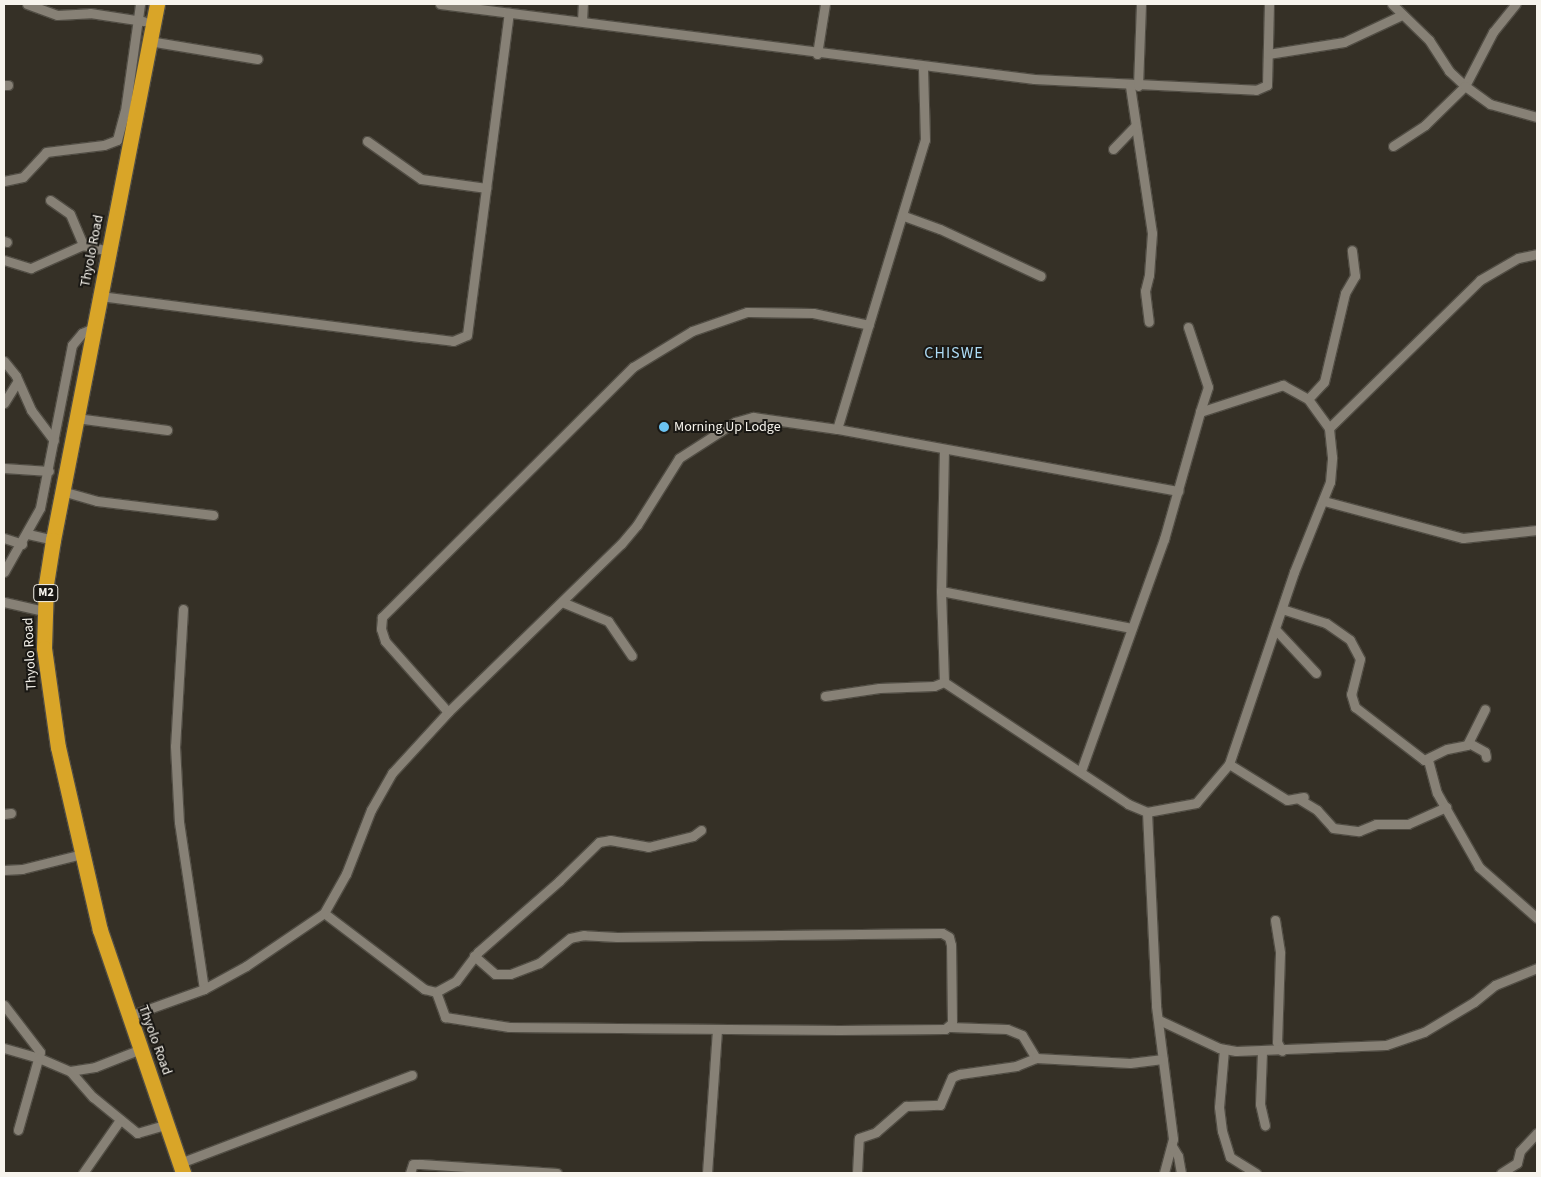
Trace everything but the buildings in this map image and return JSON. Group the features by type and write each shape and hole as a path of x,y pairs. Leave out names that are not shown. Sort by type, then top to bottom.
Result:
{"highway":[{"name":"Thyolo Road","path":"156,4 146,21 143,49 131,109 100,296 53,540 44,611 44,648 49,698 100,930 182,1168"}],"street":[{"path":"27,4 57,15 90,12 146,21 140,4"},
{"path":"440,4 582,21 923,67 1134,86 1261,90 1266,85 1269,4"},
{"path":"582,21 583,4"},
{"path":"818,54 825,4"},
{"path":"1141,4 1134,86 1135,126 1152,233 1150,274 1145,291 1149,322"},
{"path":"1392,4 1429,40 1449,71 1465,86 1490,104 1537,117"},
{"path":"1393,146 1425,125 1465,86 1493,32 1516,4"},
{"path":"100,296 421,337 453,340 462,338 469,330 509,13"},
{"path":"1268,54 1344,42 1402,15"},
{"path":"143,49 258,59"},
{"path":"837,429 904,216 925,140 923,67"},
{"path":"4,181 23,177 46,152 112,144 120,133 131,109"},
{"path":"1113,149 1135,126"},
{"path":"367,141 421,179 486,188"},
{"path":"50,200 75,221 83,245"},
{"path":"904,216 931,225 1041,276"},
{"path":"4,260 31,268 83,245 108,251"},
{"path":"1308,399 1324,382 1345,294 1356,276 1352,250"},
{"path":"1329,428 1480,280 1511,261 1537,254"},
{"path":"448,712 385,641 381,629 382,617 633,367 692,331 747,312 813,313 869,325"},
{"path":"1081,771 1164,539 1208,387 1188,327"},
{"path":"4,572 28,534 40,508 49,471 72,345 82,333 93,328"},
{"path":"4,362 18,381 31,410 54,440"},
{"path":"4,403 18,381"},
{"path":"944,682 1081,771 1128,804 1147,812 1196,803 1229,764 1275,628 1311,529 1324,502 1331,470 1329,428 1308,399 1283,386 1200,412"},
{"path":"129,1016 204,989 324,913 346,874 384,785 448,712 562,602 637,525 679,458 714,433 753,417 837,429 944,450 1178,491"},
{"path":"76,418 167,430"},
{"path":"944,450 941,591 944,682"},
{"path":"4,468 49,471"},
{"path":"62,490 97,501 213,514"},
{"path":"1324,502 1463,538 1537,530"},
{"path":"28,534 53,540"},
{"path":"4,538 22,544"},
{"path":"941,591 1131,628"},
{"path":"4,602 44,611"},
{"path":"562,602 608,621 632,656"},
{"path":"183,609 175,737 178,812 204,989"},
{"path":"1282,609 1326,624 1350,640 1360,659 1351,694 1355,707 1419,758 1428,760 1447,749 1469,743 1485,752 1486,758"},
{"path":"1275,628 1316,673"},
{"path":"825,696 879,688 934,686 944,682"},
{"path":"1469,743 1485,710"},
{"path":"1428,760 1437,793 1479,867 1537,918"},
{"path":"1229,764 1287,800 1302,798 1317,810 1333,828 1359,831 1376,824 1408,824 1446,807"},
{"path":"1147,812 1159,1020 1172,1146 1164,1173"},
{"path":"324,913 424,989 436,992 456,981 474,956 560,881 599,842 610,840 648,847 692,836 701,830"},
{"path":"4,870 22,869 82,854"},
{"path":"1275,920 1280,953 1277,1042 1282,1051"},
{"path":"474,956 495,974 510,974 540,963 570,938 584,934 617,937 942,933 950,937 951,945 950,1027"},
{"path":"1159,1020 1224,1049 1262,1052 1386,1046 1409,1040 1474,1002 1495,985 1537,968"},
{"path":"436,992 445,1017 509,1027 536,1025 717,1030 950,1027 1007,1029 1022,1035 1036,1058"},
{"path":"4,1005 37,1045 39,1058 18,1130"},
{"path":"707,1173 717,1030"},
{"path":"4,1048 39,1058 70,1072 120,1120 141,1134 168,1124"},
{"path":"70,1072 94,1067 141,1049"},
{"path":"1224,1049 1219,1107 1222,1131 1230,1157 1256,1173"},
{"path":"1262,1052 1260,1104 1265,1125"},
{"path":"857,1173 859,1138 876,1132 904,1107 940,1105 952,1076 1016,1066 1036,1058 1130,1063 1163,1060"},
{"path":"182,1168 412,1075"},
{"path":"84,1173 120,1120"},
{"path":"1500,1173 1517,1163 1520,1151 1537,1133"},
{"path":"1172,1146 1178,1156 1181,1173"},
{"path":"410,1173 413,1164 421,1164 556,1173"}],"place":[{"name":"Morning Up Lodge","path":"664,427"}],"district":[{"name":"CHISWE","path":"954,353"}]}
